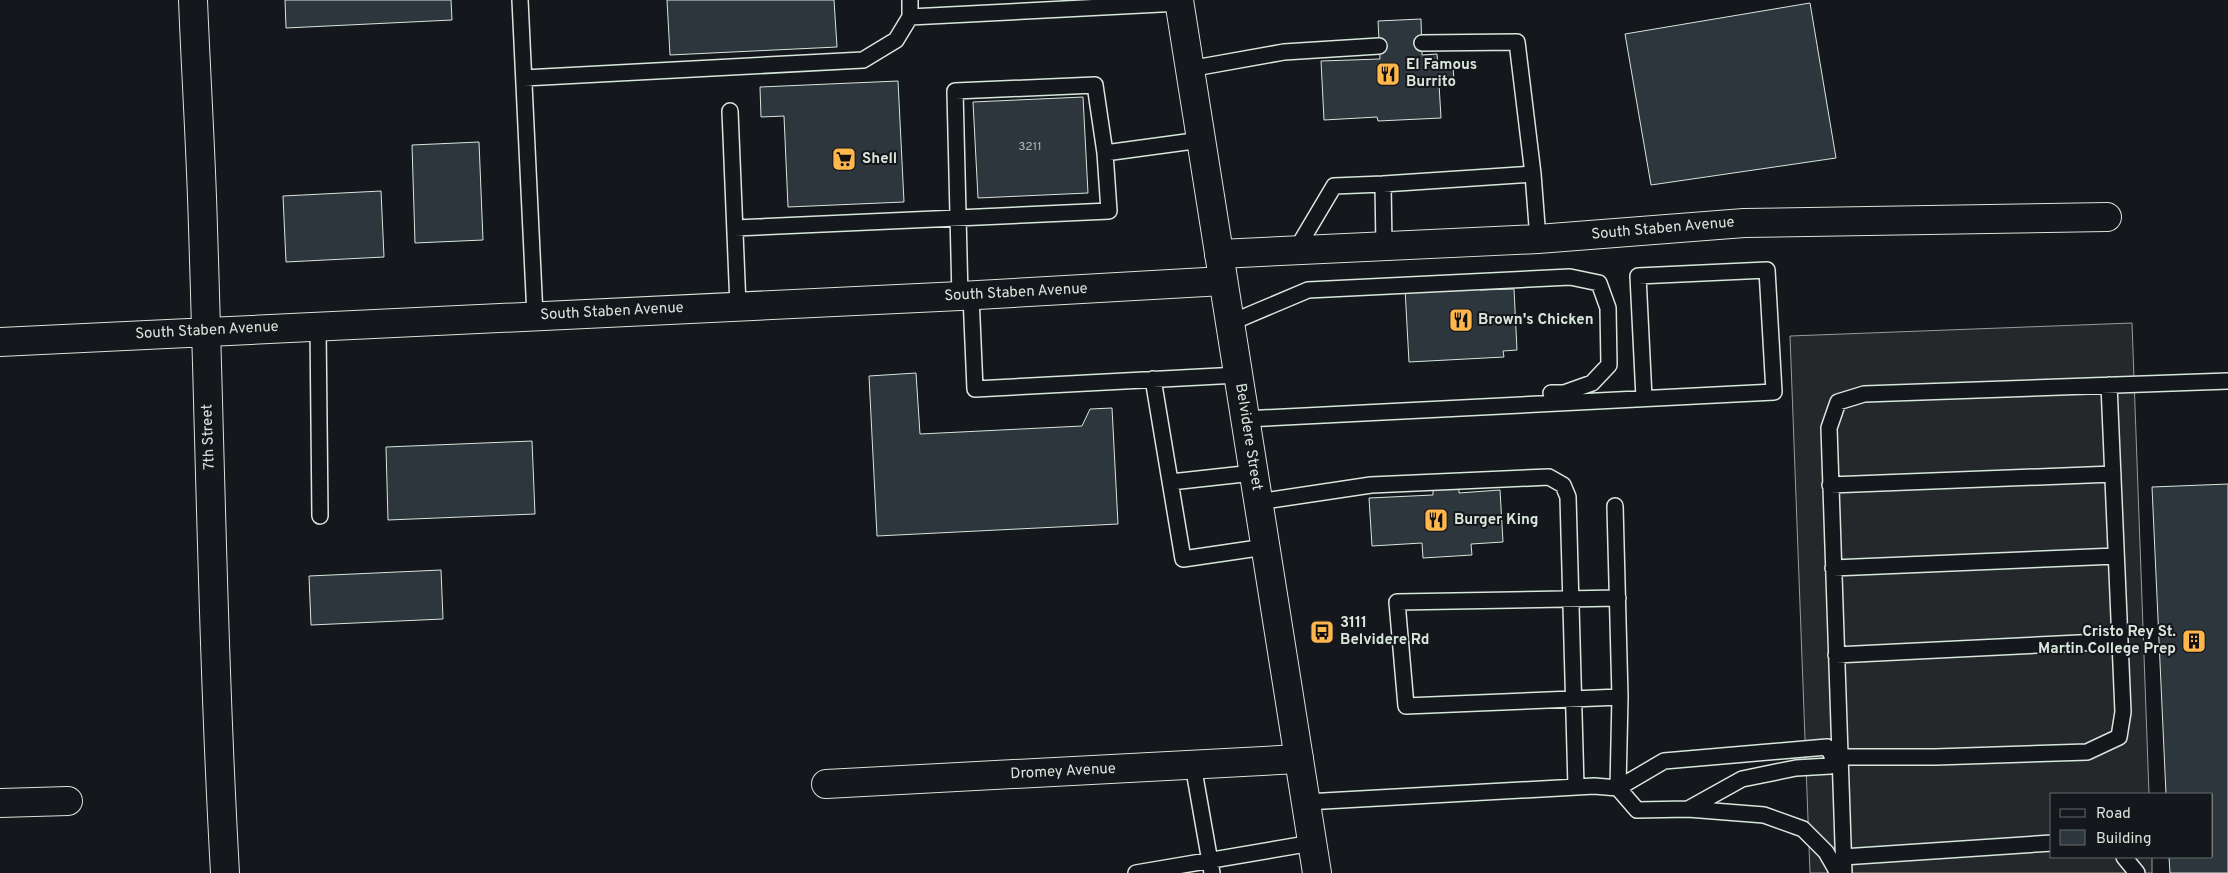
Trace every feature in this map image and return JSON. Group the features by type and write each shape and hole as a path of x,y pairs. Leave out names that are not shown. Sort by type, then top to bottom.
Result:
{"street":[{"name":"7th Street","path":"193,0 203,228 220,779 226,873"},
{"name":"Belvidere Street","path":"1180,1 1189,69 1317,873"},
{"name":"South Staben Avenue","path":"1219,254 1538,239 1744,223 2107,217"},
{"name":"South Staben Avenue","path":"0,342 965,296 1223,281"},
{"name":"Dromey Avenue","path":"826,784 1299,759"},
{"path":"0,803 68,800"}],"lane":[{"path":"520,0 535,316"},
{"path":"524,78 863,60 896,40 910,17 910,0"},
{"path":"910,17 1180,1"},
{"path":"1422,43 1517,42 1533,174 1538,239"},
{"path":"1189,69 1284,52 1379,46"},
{"path":"735,228 958,218 1109,211 1105,153 1095,85 955,91 958,218 975,389 1238,375"},
{"path":"730,111 738,306"},
{"path":"1105,153 1201,140"},
{"path":"1296,250 1334,186 1533,174"},
{"path":"1383,184 1384,246"},
{"path":"1245,419 1484,405 1644,398 1774,392 1767,270 1638,276 1644,398"},
{"path":"1230,323 1308,290 1570,277 1599,283 1608,308 1609,365 1592,383 1564,393 1502,395 1484,405"},
{"path":"318,326 320,516"},
{"path":"1153,379 1183,559 1266,547"},
{"path":"1844,873 1837,757 1829,428 1838,402 1864,394 2228,381"},
{"path":"1306,802 1576,787 1618,788 1664,761 1827,747 1837,757 1935,757 2087,752 2119,737 2123,712 2109,385"},
{"path":"1171,482 1253,473"},
{"path":"1830,484 2113,474"},
{"path":"1258,502 1371,485 1549,477 1562,485 1568,497 1576,787"},
{"path":"1615,506 1620,697 1618,788 1637,810 1688,809 1764,816 1804,829 1826,852 1838,873"},
{"path":"1833,568 2116,556"},
{"path":"1618,598 1397,602 1406,706 1620,697"},
{"path":"1836,655 2120,641"},
{"path":"1688,809 1742,779 1796,768 1830,766 1837,757"},
{"path":"1193,765 1211,867"},
{"path":"1136,873 1211,867 1312,843"},
{"path":"1843,857 2050,844"},
{"path":"2125,858 2137,873"}],"shaded area":[{"path":"2132,323 2149,793 2050,793 2050,858 2152,858 2152,873 1810,873 1790,336"}],"building":[{"path":"285,0 451,0 452,20 286,28"},
{"path":"667,0 834,0 837,47 670,55"},
{"path":"1810,3 1836,158 1651,185 1625,34"},
{"name":"El Famous Burrito","path":"1421,19 1422,55 1437,54 1438,66 1453,65 1454,83 1439,84 1441,118 1378,121 1377,117 1324,120 1321,61 1380,59 1378,21"},
{"name":"Shell","path":"898,81 904,202 788,207 784,116 761,117 760,87"},
{"path":"1083,97 1088,193 978,198 973,102"},
{"path":"479,142 483,240 415,243 412,145"},
{"path":"381,191 384,257 286,262 283,196"},
{"name":"Brown's Chicken","path":"1480,285 1480,290 1514,289 1517,350 1503,351 1504,357 1409,362 1405,289"},
{"path":"916,373 920,434 1082,426 1090,409 1112,408 1118,524 877,536 869,376"},
{"path":"532,441 535,514 388,520 386,447"},
{"name":"Cristo Rey St. Martin College Prep","path":"2228,484 2228,873 2170,873 2169,858 2213,858 2213,793 2166,793 2152,487"},
{"name":"Burger King","path":"1459,487 1459,493 1500,490 1503,542 1471,544 1472,555 1423,558 1422,543 1372,546 1369,498 1433,495 1433,488"},
{"path":"441,570 443,619 311,625 309,576"}],"place":[{"name":"El Famous Burrito","path":"1388,74"},
{"name":"Shell","path":"844,159"},
{"name":"Brown's Chicken","path":"1461,320"},
{"name":"Burger King","path":"1436,520"},
{"name":"3111 Belvidere Rd","path":"1322,632"},
{"name":"Cristo Rey St. Martin College Prep","path":"2194,641"}]}
